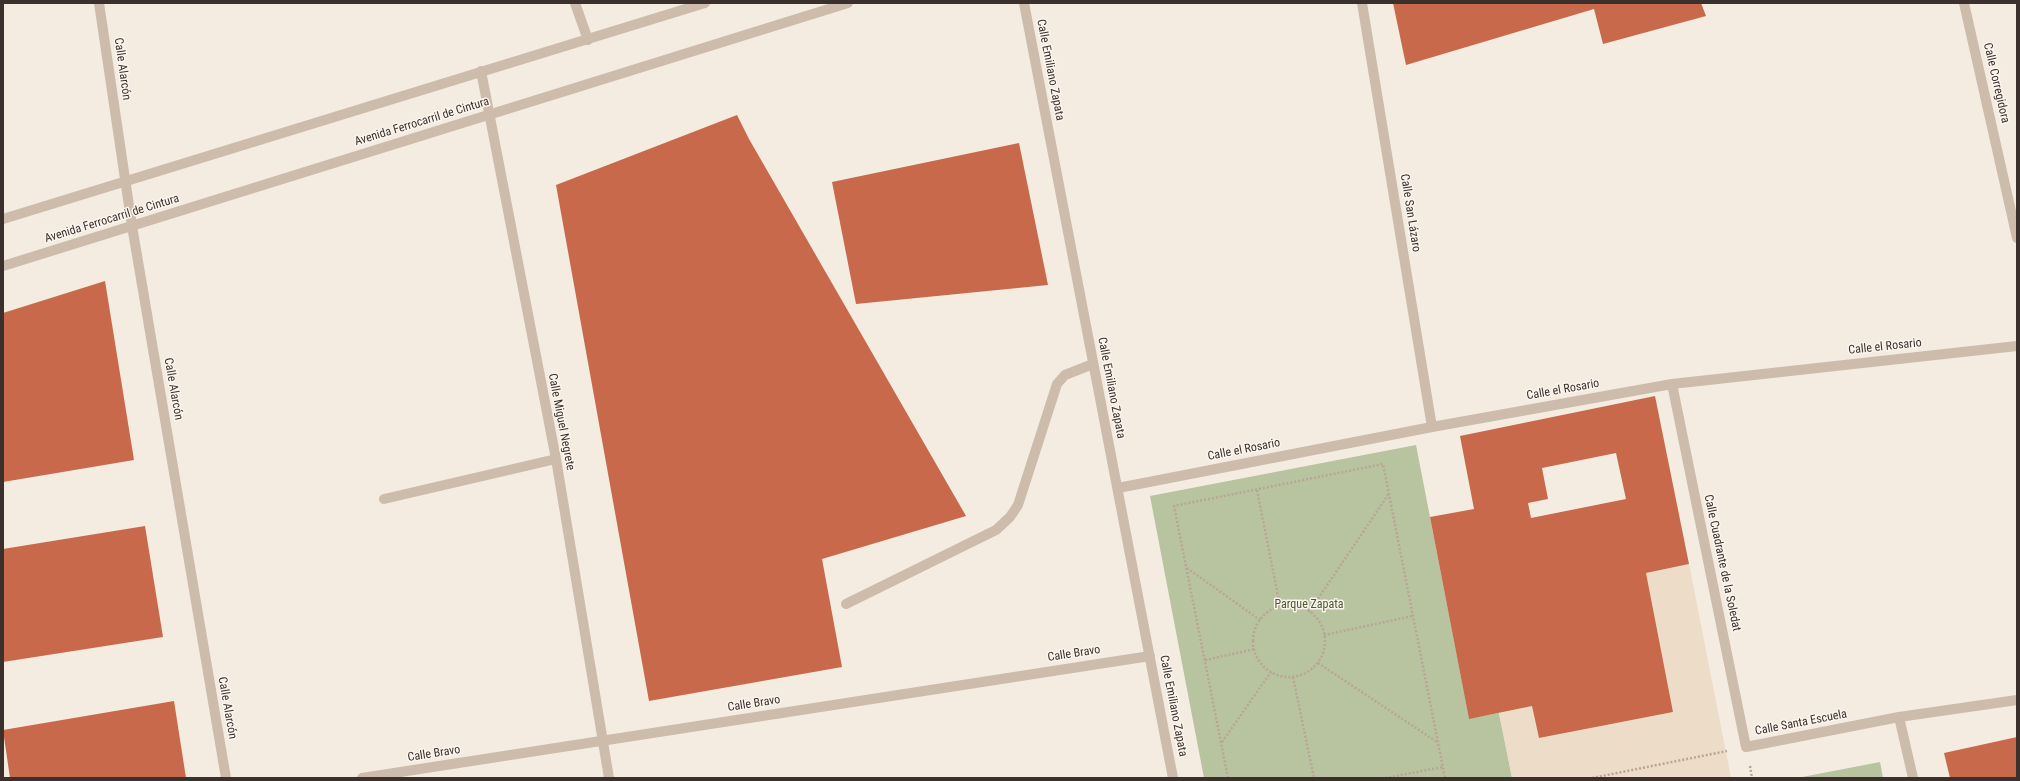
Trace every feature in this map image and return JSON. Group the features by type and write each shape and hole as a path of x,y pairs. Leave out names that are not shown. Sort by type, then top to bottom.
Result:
{"street":[{"name":"Calle Alarcón","path":"99,3 132,226 226,778"},
{"path":"575,3 588,40"},
{"path":"3,219 705,3"},
{"name":"Avenida Ferrocarril de Cintura","path":"3,266 848,3"},
{"name":"Calle Emiliano Zapata","path":"1024,3 1173,778"},
{"name":"Calle San Lázaro","path":"1362,3 1432,427"},
{"name":"Calle Corregidora","path":"1964,3 2017,238"},
{"name":"Calle Miguel Negrete","path":"481,71 556,459 609,778"},
{"name":"Calle el Rosario","path":"1118,488 1432,427 1672,384 2017,346"},
{"path":"846,604 996,530 1010,517 1018,505 1057,384 1066,375 1093,364"},
{"name":"Calle Cuadrante de la Soledat","path":"1672,384 1746,747"},
{"path":"384,499 556,459"},
{"name":"Calle Bravo","path":"362,778 1150,656"},
{"name":"Calle Santa Escuela","path":"1746,747 1899,717 2017,700"},
{"path":"1899,717 1913,778"}],"path":[{"path":"1228,778 1174,506 1383,464 1445,778"},
{"path":"1257,490 1280,606"},
{"path":"1309,612 1389,494"},
{"path":"1186,568 1260,620"},
{"path":"1280,606 1300,607 1309,612 1322,626 1324,635 1323,654 1318,663 1311,670 1293,677 1286,677 1271,672 1258,659 1255,650 1255,629 1260,620 1266,614 1280,606"},
{"path":"1324,635 1413,616"},
{"path":"1205,660 1255,650"},
{"path":"1318,663 1438,742"},
{"path":"1221,743 1271,672"},
{"path":"1293,677 1314,778"},
{"name":"Calle Santa Escuela","path":"1592,778 1746,747"},
{"path":"1384,778 1443,767"}],"green space":[{"name":"Parque Zapata","path":"1416,445 1469,718 1499,713 1512,777 1204,778 1150,496"},
{"path":"1880,762 1883,778 1797,778"}],"shaded area":[{"path":"1689,564 1731,778 1512,778 1499,713 1532,706 1539,738 1673,712 1646,573"}],"building":[{"path":"1393,3 1701,3 1706,16 1603,44 1594,9 1406,65"},
{"path":"737,115 749,139 966,516 822,559 842,667 649,701 556,185"},
{"path":"1019,143 1048,285 856,304 832,182"},
{"path":"105,281 134,460 3,482 3,313"},
{"path":"1655,396 1689,564 1646,573 1673,712 1539,738 1532,706 1469,719 1430,517 1474,509 1460,436","holes":["1616,453 1626,499 1531,518 1528,503 1548,499 1542,468"]},
{"path":"145,526 163,637 3,662 3,549"},
{"path":"174,701 186,778 10,778 3,730"},
{"path":"2017,737 2017,778 1950,778 1944,753"}]}
